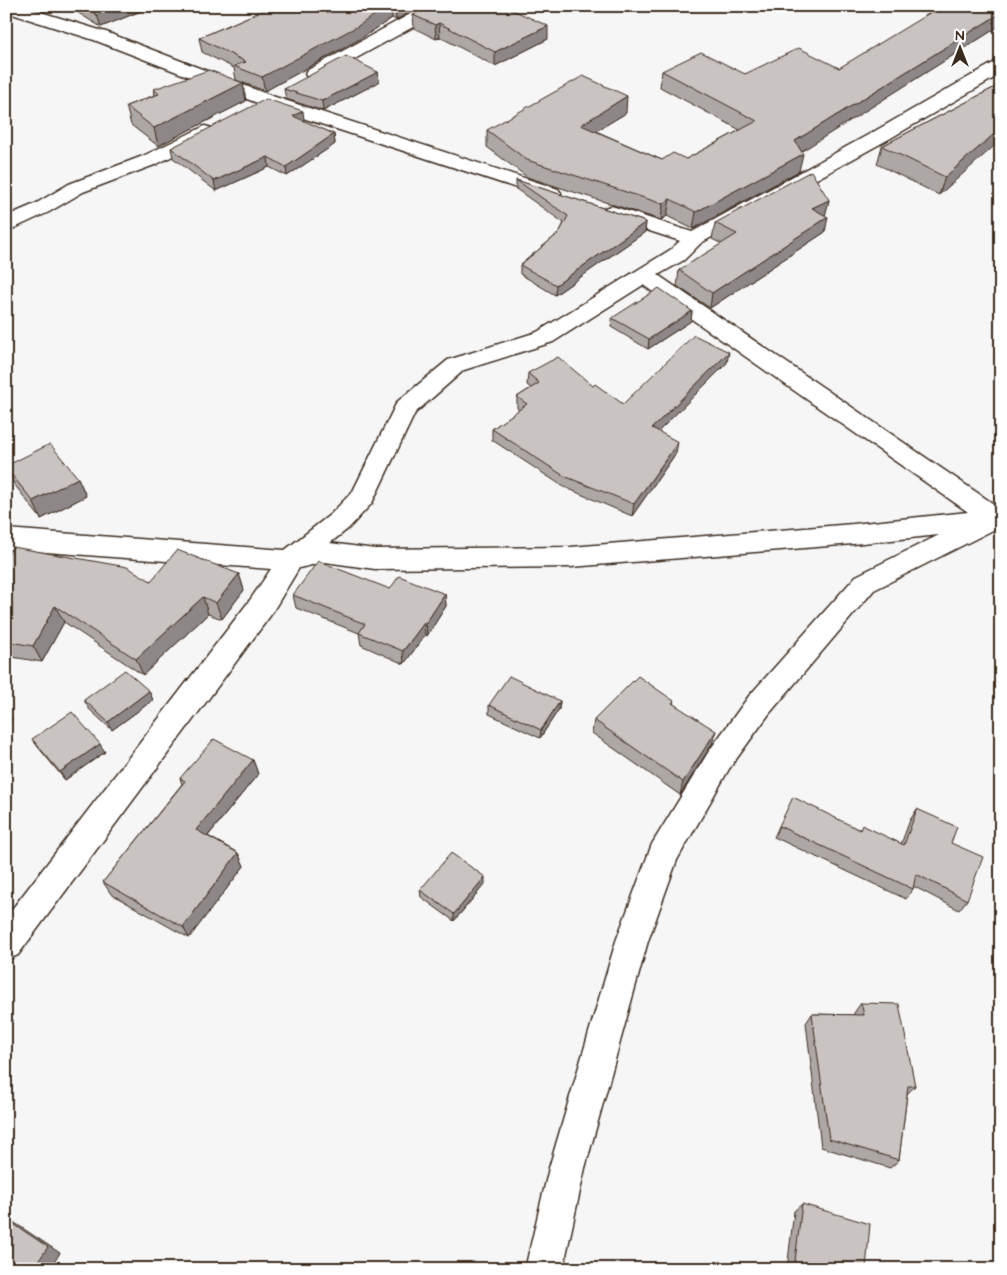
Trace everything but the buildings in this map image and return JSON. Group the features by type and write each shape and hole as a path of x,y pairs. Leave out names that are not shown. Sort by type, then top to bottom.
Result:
{"street":[{"path":"258,105 438,6"},
{"path":"6,7 100,36 258,105 564,197"},
{"path":"6,944 260,608 290,560 340,521 363,496 405,408 456,365 545,337 677,255 694,239 882,135 1001,66"},
{"path":"6,226 76,188 150,160 225,122"},
{"path":"592,206 694,239"},
{"path":"642,275 998,517"},
{"path":"6,539 290,560 325,552 374,559 571,557 853,534 998,517"},
{"path":"544,1269 567,1168 632,941 663,854 714,768 759,705 865,583 998,517"}]}
